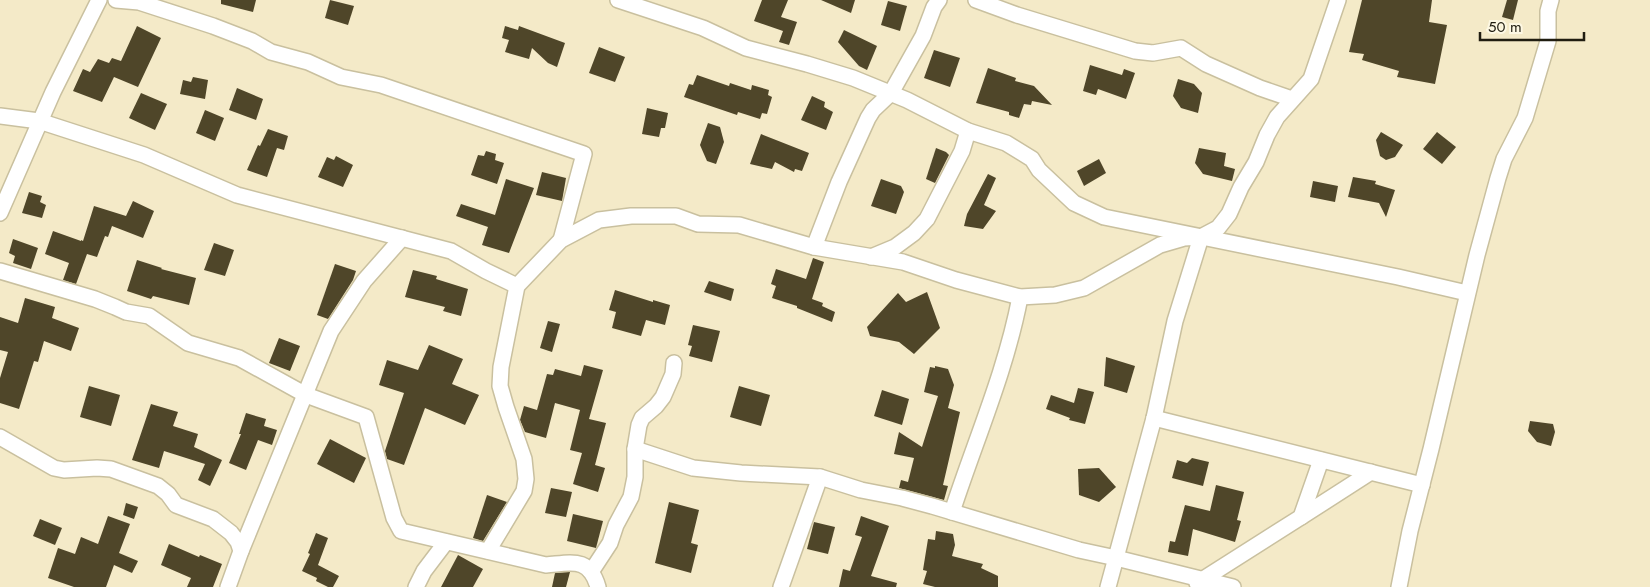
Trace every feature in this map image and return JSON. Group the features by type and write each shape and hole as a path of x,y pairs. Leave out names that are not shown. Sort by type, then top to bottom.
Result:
{"street":[{"path":"0,213 40,121 99,0"},
{"path":"116,0 139,2 213,26 271,52 308,62 341,77 382,85 584,154 561,240"},
{"path":"618,0 703,28 746,48 835,72 891,93 968,130 1006,143 1032,159 1039,170 1074,203 1104,217 1398,276 1467,293"},
{"path":"814,248 839,182 868,118 873,110 891,93 923,36 934,7 939,0"},
{"path":"976,0 1017,15 1135,51 1153,53 1180,48 1206,64 1260,88 1292,99"},
{"path":"488,551 524,491 526,479 524,459 500,386 501,367 517,286 561,240 599,220 632,216 676,216 698,224 739,225 814,248 903,262 956,280 1020,297 1055,295 1084,288 1160,245 1184,238 1201,237 1218,228 1225,220 1256,162 1267,135 1278,117 1292,99 1307,85 1313,74 1338,0"},
{"path":"1399,587 1410,531 1467,293 1504,159 1525,118 1544,57 1548,41 1548,11 1551,0"},
{"path":"0,116 40,121 144,156 237,195 451,251 517,286"},
{"path":"871,257 895,247 914,233 927,220 962,151 968,130"},
{"path":"1108,587 1154,418 1175,321 1201,237"},
{"path":"228,587 331,331 364,281 402,238"},
{"path":"0,271 95,299 126,312 149,316 188,343 239,358 306,395 366,417 394,518 401,531 546,565 578,563 587,567 598,587"},
{"path":"952,512 980,436 1014,328 1020,297"},
{"path":"591,572 610,543 616,526 631,497 636,468 635,449 639,425 642,418 663,397 674,363"},
{"path":"1154,418 1422,485"},
{"path":"0,437 54,468 64,470 111,469 158,486 179,507 203,515 231,533 238,542 241,551"},
{"path":"635,449 692,468 820,477 861,490 902,498 952,512 1079,550 1116,558 1196,583 1233,587"},
{"path":"1301,517 1321,460"},
{"path":"1196,583 1371,472"},
{"path":"780,587 820,477"},
{"path":"416,587 424,571 446,542"}],"building":[{"path":"221,0 256,0 253,12 221,4"},
{"path":"330,0 354,6 348,25 325,18"},
{"path":"762,0 788,0 781,17 797,22 789,45 779,42 783,31 754,21"},
{"path":"821,0 855,0 851,13"},
{"path":"1362,0 1432,0 1429,22 1447,25 1435,84 1397,77 1399,71 1362,60 1364,54 1349,52"},
{"path":"1507,0 1518,0 1513,20 1502,17"},
{"path":"888,1 907,6 900,31 881,25"},
{"path":"137,26 161,38 138,87 114,77 102,102 73,91 83,69 90,72 98,59 109,63 112,58 121,61"},
{"path":"505,26 518,30 519,26 565,43 557,67 548,63 532,48 529,59 505,52 509,40 502,38"},
{"path":"844,30 877,46 867,70 859,66 838,42"},
{"path":"599,47 625,57 615,82 589,73"},
{"path":"934,50 960,58 950,87 924,78"},
{"path":"1090,65 1122,75 1124,69 1135,73 1126,99 1098,89 1096,95 1083,91"},
{"path":"988,68 1016,78 1015,81 1034,86 1052,105 1032,101 1031,105 1024,104 1019,118 1009,115 1009,112 976,103"},
{"path":"697,75 729,86 730,83 751,90 752,85 769,90 768,95 772,97 767,114 762,113 760,119 738,112 737,115 684,97 689,84 693,85"},
{"path":"193,77 208,80 205,99 180,94 183,80 191,82"},
{"path":"1178,79 1194,84 1202,93 1198,113 1181,108 1173,96"},
{"path":"237,88 263,99 256,120 229,110"},
{"path":"141,93 167,104 155,130 129,118"},
{"path":"812,96 825,102 824,107 833,112 826,130 801,120"},
{"path":"647,108 668,113 665,128 661,128 659,137 642,134"},
{"path":"205,110 224,118 215,141 196,133"},
{"path":"708,123 720,127 724,142 716,164 707,161 700,145"},
{"path":"268,129 288,136 284,150 277,148 267,177 247,170 258,145 260,146"},
{"path":"1381,132 1403,145 1395,157 1386,160 1380,156 1376,140"},
{"path":"1437,132 1456,147 1442,164 1423,149"},
{"path":"761,134 809,153 802,171 795,169 794,172 775,162 772,169 750,164"},
{"path":"936,148 949,155 935,183 926,179"},
{"path":"1199,148 1226,153 1224,166 1235,169 1232,181 1203,174 1195,163"},
{"path":"486,151 496,154 495,160 504,163 497,184 471,175 478,155 484,156"},
{"path":"336,156 353,165 343,187 318,177 327,157 334,160"},
{"path":"1099,159 1106,173 1084,186 1077,171"},
{"path":"542,172 566,178 562,201 536,195"},
{"path":"988,174 996,178 984,205 996,211 983,229 964,226 967,214"},
{"path":"1353,177 1376,181 1375,184 1395,190 1386,217 1379,203 1348,197"},
{"path":"506,179 534,188 509,253 482,245 488,227 456,216 461,204 495,215"},
{"path":"881,179 901,186 904,192 896,214 871,206"},
{"path":"1313,181 1338,186 1335,202 1310,197"},
{"path":"29,192 42,196 40,202 46,205 42,218 22,213"},
{"path":"133,201 154,211 143,238 112,226 108,237 105,236 97,257 87,254 76,284 63,280 69,263 45,254 53,231 83,241 94,206 126,216"},
{"path":"13,239 38,248 31,269 13,263 15,256 9,253"},
{"path":"214,243 234,250 225,276 204,270"},
{"path":"813,258 824,262 812,299 823,303 822,306 835,312 832,322 797,308 797,306 772,298 776,286 771,284 776,269 806,279"},
{"path":"137,260 161,269 196,278 189,305 153,296 151,299 127,291"},
{"path":"335,264 356,271 353,280 328,319 317,315"},
{"path":"413,270 437,276 436,279 468,289 461,316 443,311 445,307 405,297"},
{"path":"709,281 734,289 731,301 704,292"},
{"path":"615,290 653,302 653,300 670,305 665,325 646,320 641,336 612,328 616,312 609,310"},
{"path":"927,292 940,328 914,354 899,342 870,336 867,327 898,293 906,302"},
{"path":"25,298 55,307 52,318 79,328 71,351 44,341 38,362 34,361 19,409 0,403 0,378 8,352 0,350 0,317 18,323"},
{"path":"548,321 560,324 552,352 540,348"},
{"path":"693,325 720,331 712,362 689,356 692,346 688,345"},
{"path":"279,338 300,346 290,371 269,363"},
{"path":"429,345 463,359 452,384 479,395 465,425 425,408 404,465 387,459 385,451 404,393 379,385 387,360 418,370"},
{"path":"1106,357 1135,366 1127,393 1104,386"},
{"path":"584,365 603,370 589,419 606,423 595,465 605,468 598,492 573,484 582,453 570,450 580,410 555,403 546,438 525,432 520,420 524,406 537,410 547,374 553,375 555,369 581,376"},
{"path":"935,366 948,369 954,385 948,408 960,412 943,485 948,486 944,500 899,488 901,480 908,482 914,458 894,454 899,432 922,447 938,396 924,392 930,367 935,368"},
{"path":"89,386 120,395 111,426 80,417"},
{"path":"739,386 770,395 761,426 730,417"},
{"path":"1078,388 1094,392 1085,424 1069,420 1070,418 1046,409 1051,395 1074,403"},
{"path":"882,390 909,399 902,425 874,416"},
{"path":"151,404 178,412 173,426 198,434 194,447 222,460 210,486 198,480 205,464 164,451 159,468 132,460"},
{"path":"246,413 266,419 264,426 277,430 272,445 258,440 246,470 229,463 241,434 239,434"},
{"path":"1530,421 1553,424 1555,432 1551,446 1537,442 1528,431"},
{"path":"330,439 366,458 354,483 317,464"},
{"path":"1192,458 1209,462 1203,486 1172,478 1177,460 1187,463"},
{"path":"1099,468 1116,487 1099,502 1079,495 1078,469"},
{"path":"1216,485 1244,492 1237,520 1241,521 1235,542 1193,529 1188,556 1168,552 1170,541 1175,542 1185,505 1210,511"},
{"path":"551,488 572,492 566,517 545,513"},
{"path":"487,495 507,502 483,541 473,538"},
{"path":"669,502 699,510 691,543 698,545 691,573 655,563"},
{"path":"126,503 138,507 134,519 123,515"},
{"path":"573,514 603,521 596,548 567,541"},
{"path":"108,516 130,524 119,553 138,561 132,573 114,565 106,587 74,587 48,578 58,548 75,554 81,537 98,544"},
{"path":"861,516 889,526 871,576 897,583 896,587 839,587 843,569 850,571 862,537 855,535"},
{"path":"40,519 62,528 55,545 33,536"},
{"path":"814,522 835,527 828,554 807,549"},
{"path":"936,531 953,534 955,545 952,556 983,564 981,568 998,576 998,587 935,587 923,584 927,571 923,570 928,539 935,540"},
{"path":"316,533 328,538 318,565 339,576 333,587 328,587 316,581 317,578 302,571 310,554 308,553"},
{"path":"169,544 199,557 200,555 222,564 213,587 187,587 191,578 161,565"},
{"path":"458,555 483,569 473,587 441,587"},
{"path":"570,572 566,587 552,587 555,573"}]}
